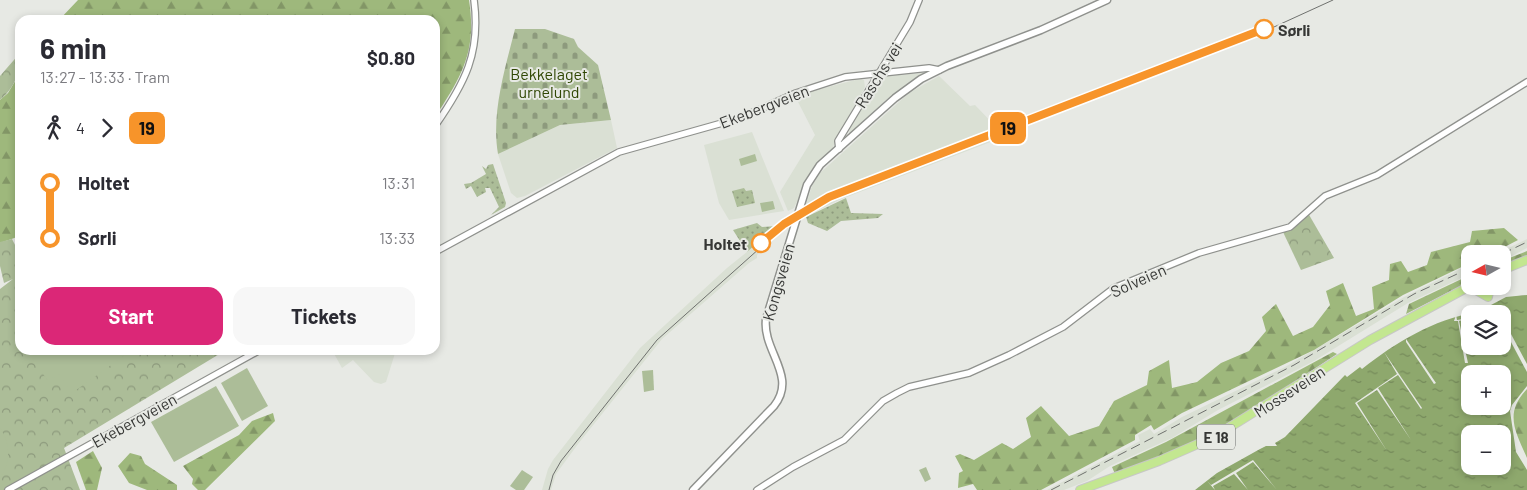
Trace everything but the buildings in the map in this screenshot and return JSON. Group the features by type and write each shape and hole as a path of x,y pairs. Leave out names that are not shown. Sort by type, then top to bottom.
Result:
{"highway":[{"path":"1511,266 1525,261"},
{"path":"1511,270 1525,261"},
{"name":"Mosseveien","path":"1080,490 1170,457 1214,437 1356,348 1461,293"}],"main road":[{"name":"Ekebergveien","path":"939,70 1041,30 1107,0"},
{"name":"Kongsveien","path":"693,490 772,409 780,397 783,376 767,341 767,314 808,181 818,167 903,92 939,70"}],"street":[{"path":"440,119 457,94 470,67 476,35 474,0"},
{"name":"Raschs vei","path":"839,149 838,141 910,22 919,0"},
{"name":"Ekebergveien","path":"440,249 618,153 740,118 789,96 819,85 856,75 932,68 939,70"},
{"name":"Solveien","path":"757,490 793,467 844,440 883,401 896,393 910,387 968,373 1010,355 1063,327 1114,288 1199,253 1287,228 1334,190 1378,175 1527,82"},
{"name":"Ekebergveien","path":"8,490 251,355"}],"shaded area":[{"path":"923,73 887,99 849,134 850,128 880,79 885,76"},
{"path":"939,76 970,106 975,105 997,128 1001,138 839,200 801,219 812,186 820,173 909,93"},
{"name":"Holtet","path":"859,79 864,80 865,87 836,139 832,150 812,169 794,208 788,211 780,192 815,135 796,98 812,91"},
{"path":"611,120 617,148 525,196 517,198 511,193 498,154 560,125"},
{"path":"752,132 784,211 729,220 719,203 704,145"},
{"path":"788,219 790,222 788,229 785,229 773,238 757,255 757,258 662,339 578,444 556,474 551,490 542,490 548,469 553,460 640,348 727,268"},
{"path":"1527,239 1527,248 1511,256 1511,247"},
{"path":"1461,268 1461,278 1408,303 1314,361 1218,410 1172,438 1110,466 1087,481 1064,490 1047,490 1140,441 1138,435 1150,429 1154,434 1182,417 1285,367 1404,297"},
{"path":"335,355 394,355 386,382 381,384 374,382 353,360 342,368"}],"green space":[{"path":"78,0 469,0 471,34 469,49 460,75 440,109 440,15 64,15"},
{"name":"Bekkelaget urnelund","path":"515,29 545,29 574,39 578,47 598,65 611,120 560,125 498,154 496,123 500,91"},
{"path":"15,59 15,81 0,100 0,76"},
{"path":"15,81 15,238 0,243 0,100 8,93"},
{"path":"755,154 757,161 741,166 739,159"},
{"path":"493,164 506,203 505,207 491,215 499,207 490,188 485,188 486,192 477,197 471,186 466,189 464,184 471,183 486,174 482,166 486,169 488,165"},
{"path":"744,188 746,191 752,190 755,203 737,207 732,191"},
{"path":"846,198 851,213 883,214 878,218 841,221 827,231 808,223 806,217"},
{"path":"773,201 775,209 762,212 760,203"},
{"path":"1308,213 1334,258 1301,270 1283,232"},
{"path":"757,223 762,227 777,226 747,252 733,230"},
{"path":"1504,228 1518,240 1508,245 1461,245 1461,267 1403,295 1314,350 1182,413 1154,430 1151,425 1135,435 1135,440 1041,490 977,490 973,484 958,488 959,473 963,471 955,456 960,454 974,460 1002,443 1013,449 1031,437 1026,418 1041,406 1069,436 1099,426 1114,401 1147,385 1149,371 1169,360 1172,388 1197,382 1221,363 1249,351 1266,331 1262,317 1276,304 1293,336 1313,327 1330,305 1326,291 1343,283 1356,316 1374,309 1372,287 1389,280 1390,264 1401,261 1408,272 1427,265 1431,252 1470,242 1472,231"},
{"path":"12,239 15,245 15,355 218,355 64,448 80,490 0,490 0,289 13,279 4,283 0,266 0,242"},
{"path":"1527,251 1527,256 1511,263 1511,257"},
{"path":"1461,279 1461,286 1406,314 1409,304"},
{"path":"1333,352 1337,354 1221,430 1192,445 1115,474 1112,467 1166,442"},
{"path":"30,355 125,355 72,393 59,374 48,381"},
{"path":"203,355 213,355 206,359"},
{"path":"247,368 268,406 242,421 221,383"},
{"path":"653,370 654,390 644,392 642,371"},
{"path":"216,386 239,426 174,462 151,422"},
{"path":"1527,389 1527,458 1516,431 1514,414 1520,398"},
{"path":"273,413 275,421 205,490 198,490 192,484 193,479 183,466 239,435 252,421"},
{"path":"0,428 8,447 8,459 0,478"},
{"path":"93,451 102,468 97,490 86,490 76,462"},
{"path":"130,453 141,456 145,464 177,485 177,490 147,490 129,483 118,466"},
{"path":"926,467 931,479 925,482 919,470"},
{"path":"522,470 533,477 524,490 516,490 510,486"}],"water":[{"path":"1527,295 1527,386 1511,408 1511,365 1461,365 1461,415 1511,415 1516,452 1527,470 1527,490 1195,490 1217,473 1260,449 1266,446 1277,446 1275,443 1285,437 1345,375 1347,377 1360,367 1362,369 1402,341 1430,326 1461,316 1461,355 1511,355 1511,305 1491,305 1506,297"}],"pier":[{"path":"1456,315 1457,320 1461,319 1459,321 1461,339 1458,321 1454,321"},
{"path":"1511,334 1527,364 1527,372 1511,342"},
{"path":"1406,339 1436,383 1434,384 1406,342"},
{"path":"1384,352 1422,408 1398,375 1378,388 1411,440 1377,390 1357,403 1387,451 1355,403 1397,374"},
{"path":"1464,355 1466,355 1468,363 1465,363"},
{"path":"1253,460 1277,490 1253,462 1236,473 1248,490 1234,474 1213,486 1215,490 1207,481 1211,485"}],"tram line":[{"path":"549,490 553,475 561,461 657,340 779,231 831,200 1239,43 1333,0"},
{"name":"19","path":"761,243 784,224 829,197 1264,29"}],"railway":[{"path":"1511,250 1527,242"},
{"path":"1051,490 1294,365 1414,294 1461,272"}],"place":[{"name":"Sørli","path":"1264,29"},
{"name":"Holtet","path":"761,243"}]}
